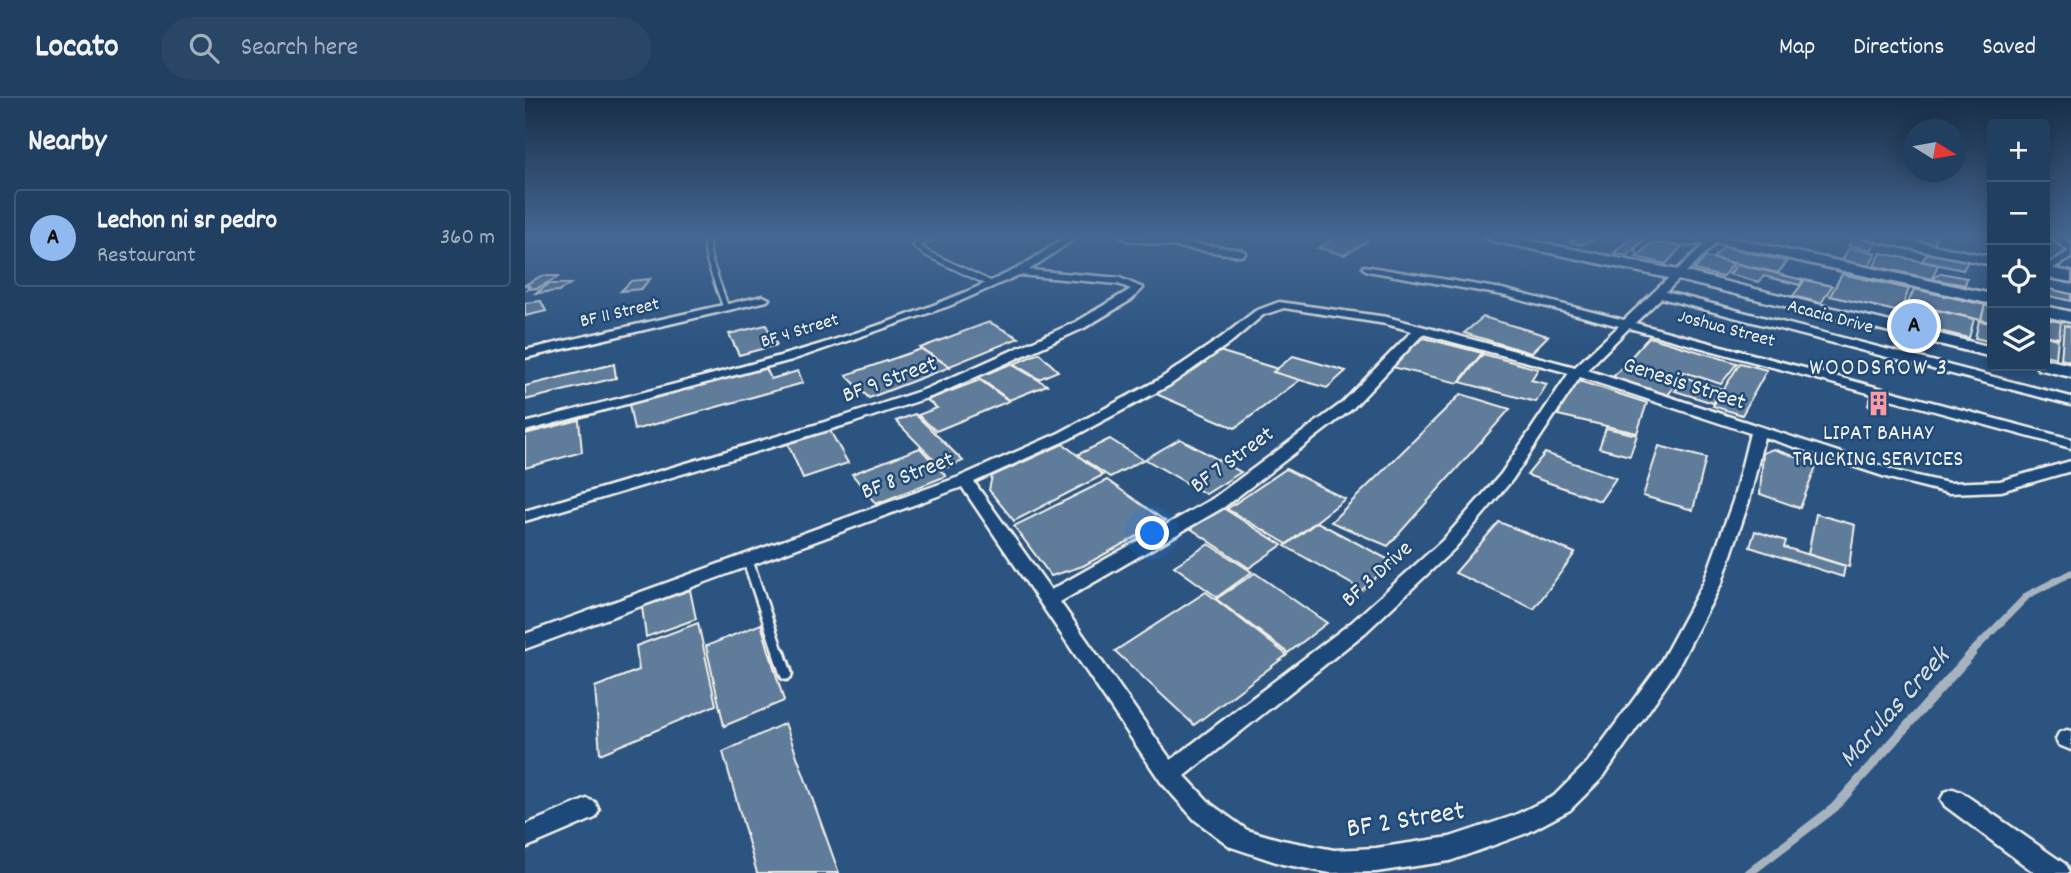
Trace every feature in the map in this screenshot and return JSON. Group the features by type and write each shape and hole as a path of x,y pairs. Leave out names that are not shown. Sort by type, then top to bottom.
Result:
{"street":[{"name":"BF 4 Street","path":"525,427 789,357 945,304 1015,273"},
{"name":"BF 9 Street","path":"525,516 850,419 930,392 1080,325 1127,298 1137,288 1120,281 1031,273"},
{"name":"Joshua Street","path":"1397,273 1501,292 1629,324 2071,444"},
{"path":"1669,273 1987,351"},
{"path":"1876,273 1987,298"},
{"name":"BF 3 Drive","path":"1169,775 1359,626 1449,544 1507,477 1564,387 1678,275"},
{"name":"Acacia Drive","path":"1660,294 2071,401"},
{"name":"BF 11 Street","path":"525,354 763,299"},
{"name":"Genesis Street","path":"1283,304 1374,318 1579,372 1894,475 1948,488 2001,486 2071,466"},
{"name":"BF 8 Street","path":"525,642 965,480 1064,436 1125,405 1226,340 1259,313 1283,304"},
{"path":"2050,312 2071,317"},
{"name":"BF 7 Street","path":"1049,600 1219,503 1347,406 1421,329"},
{"path":"2050,366 2071,372"},
{"name":"BF 2 Street","path":"965,480 1169,775 1203,812 1240,839 1282,852 1334,862 1376,860 1450,849 1518,825 1562,803 1595,770 1672,660 1713,582 1741,501 1758,431"},
{"path":"1953,799 2056,873"},
{"path":"525,837 587,810"}],"lane":[{"path":"713,273 717,289 726,307"},
{"path":"968,273 991,284"},
{"path":"748,562 786,674"}],"building":[{"path":"1707,273 1726,273 1722,277"},
{"path":"1775,273 1803,280 1800,285 1764,276 1759,282 1729,274"},
{"path":"1906,273 1934,273 1932,279"},
{"path":"1941,273 1967,278 1965,285 1932,279"},
{"path":"1842,274 1909,289 1900,312 1830,296"},
{"path":"541,276 560,276 538,288 527,289 530,286 525,285"},
{"path":"650,279 641,289 621,291 631,281"},
{"path":"1805,280 1832,286 1821,303 1793,296"},
{"path":"549,284 570,284 559,291 536,293"},
{"path":"1914,289 1985,305 1981,320 1908,303"},
{"path":"2050,289 2071,294 2071,301 2050,296"},
{"path":"541,301 546,311 525,316 525,303"},
{"path":"1905,303 1974,319 1969,338 1898,321"},
{"path":"1985,305 1987,306 1987,321 1981,320"},
{"path":"1483,317 1548,336 1531,353 1464,333"},
{"path":"2050,320 2061,322 2059,338 2050,336"},
{"path":"1979,321 1987,322 1987,341 1975,338"},
{"path":"989,322 1019,338 950,366 920,348"},
{"path":"766,325 777,345 739,355 729,334"},
{"path":"2064,325 2071,327 2071,362 2061,359"},
{"path":"1649,337 1737,363 1721,384 1684,372 1668,395 1612,378"},
{"path":"2050,337 2058,339 2056,358 2050,356"},
{"path":"1424,338 1482,353 1458,383 1392,367 1413,341 1419,342"},
{"path":"921,349 950,367 869,398 846,375"},
{"path":"1219,351 1304,377 1235,428 1154,393"},
{"path":"1039,353 1058,371 1039,379 1014,364"},
{"path":"1483,354 1538,369 1531,380 1547,384 1536,402 1460,382"},
{"path":"1293,356 1346,371 1327,388 1273,372"},
{"path":"1740,363 1767,370 1742,415 1713,406"},
{"path":"614,364 616,378 525,400 525,386"},
{"path":"1011,364 1047,385 1009,400 978,377"},
{"path":"766,368 771,379 798,371 803,383 634,430 629,404"},
{"path":"1686,378 1723,389 1713,403 1675,391"},
{"path":"980,380 1009,401 936,431 918,415 937,408 927,400"},
{"path":"1579,381 1647,403 1637,433 1558,415 1572,384"},
{"path":"1461,394 1510,409 1388,546 1331,522"},
{"name":"LIPAT BAHAY TRUCKING SERVICES","path":"1871,397 1888,402 1885,410 1868,405"},
{"path":"915,414 963,461 943,469 896,421"},
{"path":"579,420 582,452 525,468 525,434"},
{"path":"1606,428 1637,435 1630,456 1599,448"},
{"path":"829,429 848,463 803,478 787,442"},
{"path":"1110,439 1143,460 1110,477 1077,455"},
{"path":"1180,439 1241,472 1206,494 1145,459"},
{"path":"1063,444 1103,475 1014,521 989,490 992,476"},
{"path":"1659,446 1706,458 1693,510 1643,496"},
{"path":"920,448 946,476 876,504 852,474"},
{"path":"1773,449 1817,464 1800,508 1760,494 1763,453"},
{"path":"1545,453 1616,478 1600,501 1527,475"},
{"path":"1286,469 1345,499 1287,544 1227,509"},
{"path":"1107,480 1165,521 1083,566 1051,576 1014,526"},
{"path":"1223,508 1282,545 1249,568 1190,528"},
{"path":"1816,514 1855,525 1849,567 1808,554"},
{"path":"1317,522 1393,562 1362,590 1285,546"},
{"path":"1499,522 1575,553 1534,609 1455,573"},
{"path":"1755,531 1786,541 1784,547 1845,566 1843,577 1750,547"},
{"path":"1209,544 1252,572 1217,597 1174,566"},
{"path":"1255,573 1327,623 1288,653 1216,599"},
{"path":"690,590 696,619 646,637 642,607"},
{"path":"1206,592 1287,655 1194,725 1115,651"},
{"path":"698,623 716,705 600,754 595,687 639,670 636,646"},
{"path":"761,624 784,701 724,726 706,646"},
{"path":"785,723 839,873 757,873 723,752"}],"waterway":[{"name":"Marulas Creek","path":"1970,654 2028,595 2071,573"},
{"name":"Marulas Creek","path":"1749,873 1834,808 1972,653"}],"place":[{"name":"Lechon ni sr pedro","path":"1914,326"},
{"name":"LIPAT BAHAY TRUCKING SERVICES","path":"1878,404"}],"district":[{"name":"WOODSROW 3","path":"1879,369"}]}
